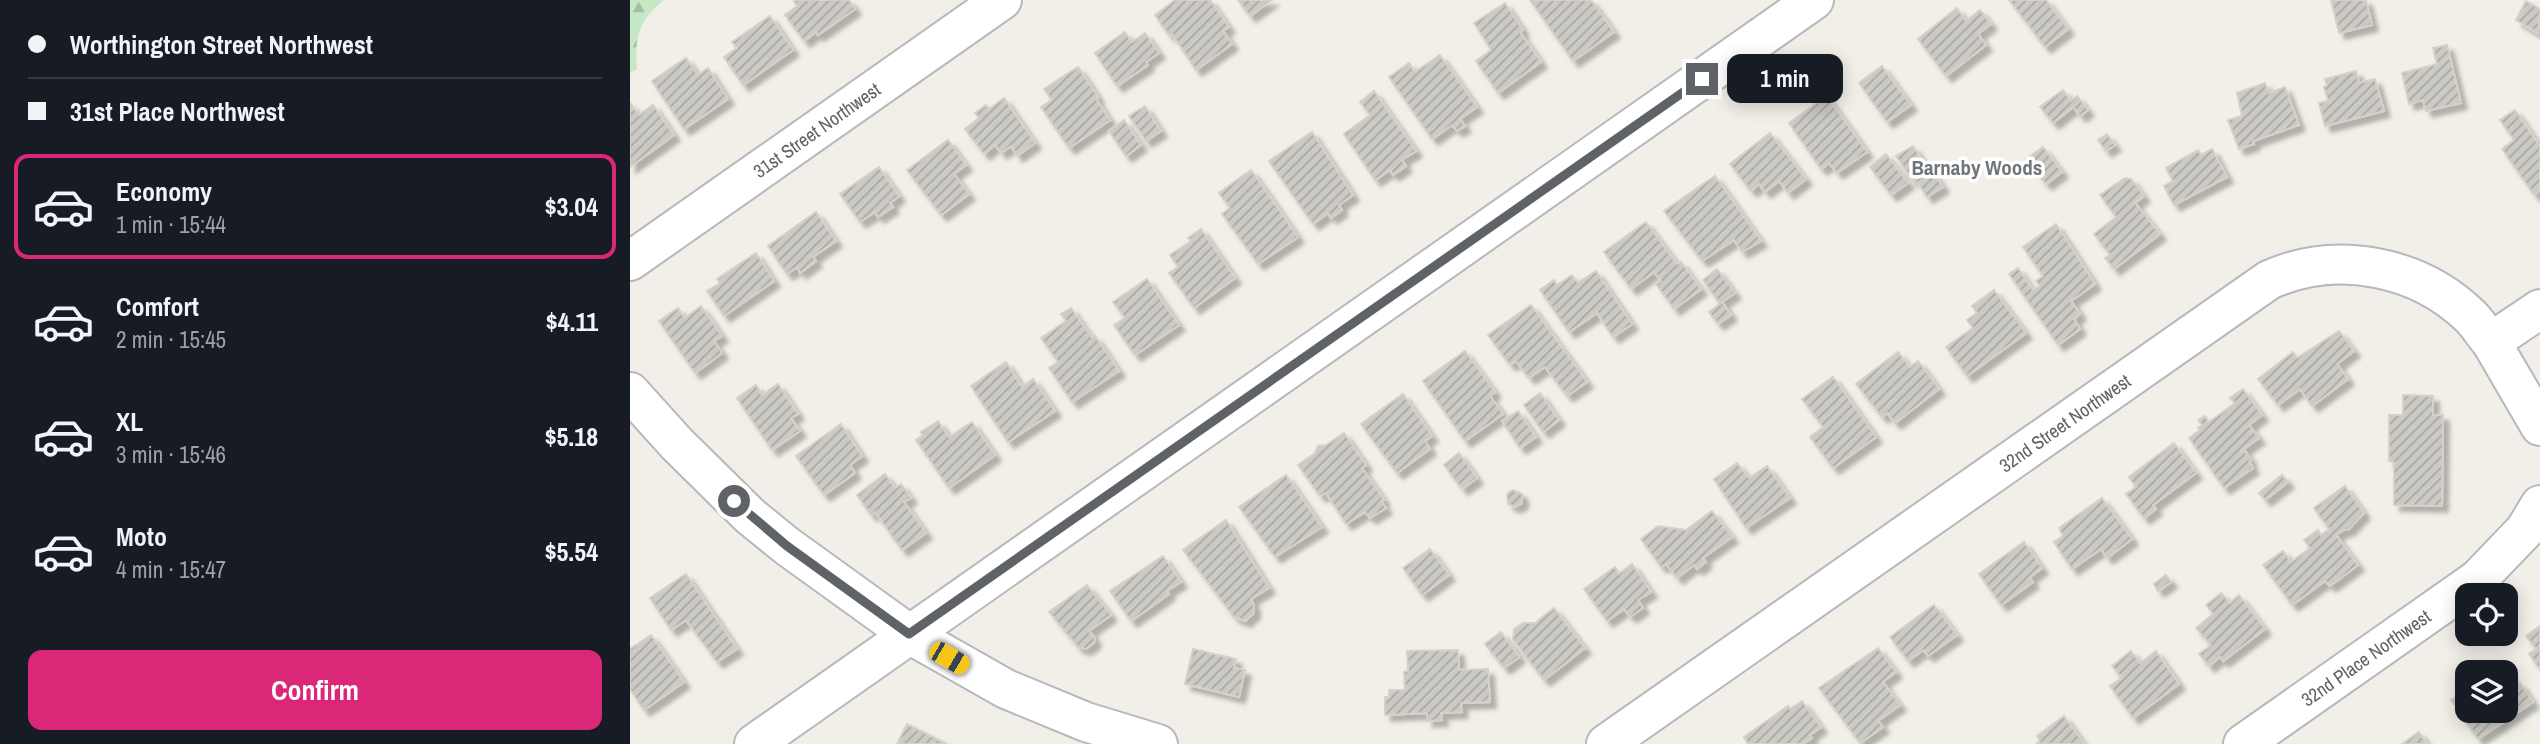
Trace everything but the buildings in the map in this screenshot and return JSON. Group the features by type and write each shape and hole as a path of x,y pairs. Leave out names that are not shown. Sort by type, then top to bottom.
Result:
{"street":[{"name":"31st Street Northwest","path":"630,261 1002,0"},
{"path":"754,744 1814,0"},
{"name":"32nd Street Northwest","path":"1606,744 2269,280 2286,272 2322,265 2356,266 2388,270 2419,280 2471,317 2491,342 2540,426"},
{"path":"2491,342 2540,309"},
{"path":"630,393 750,516 909,634 962,666 1027,698 1086,722 1158,744"},
{"name":"32nd Place Northwest","path":"2243,744 2478,579 2525,530 2540,505"}],"green space":[{"path":"630,0 664,0 649,15 640,30 636,48 637,69 630,73"}],"district":[{"name":"Barnaby Woods","path":"1977,168"}],"route":[{"path":"734,501 787,546 909,634 1702,79"}]}
